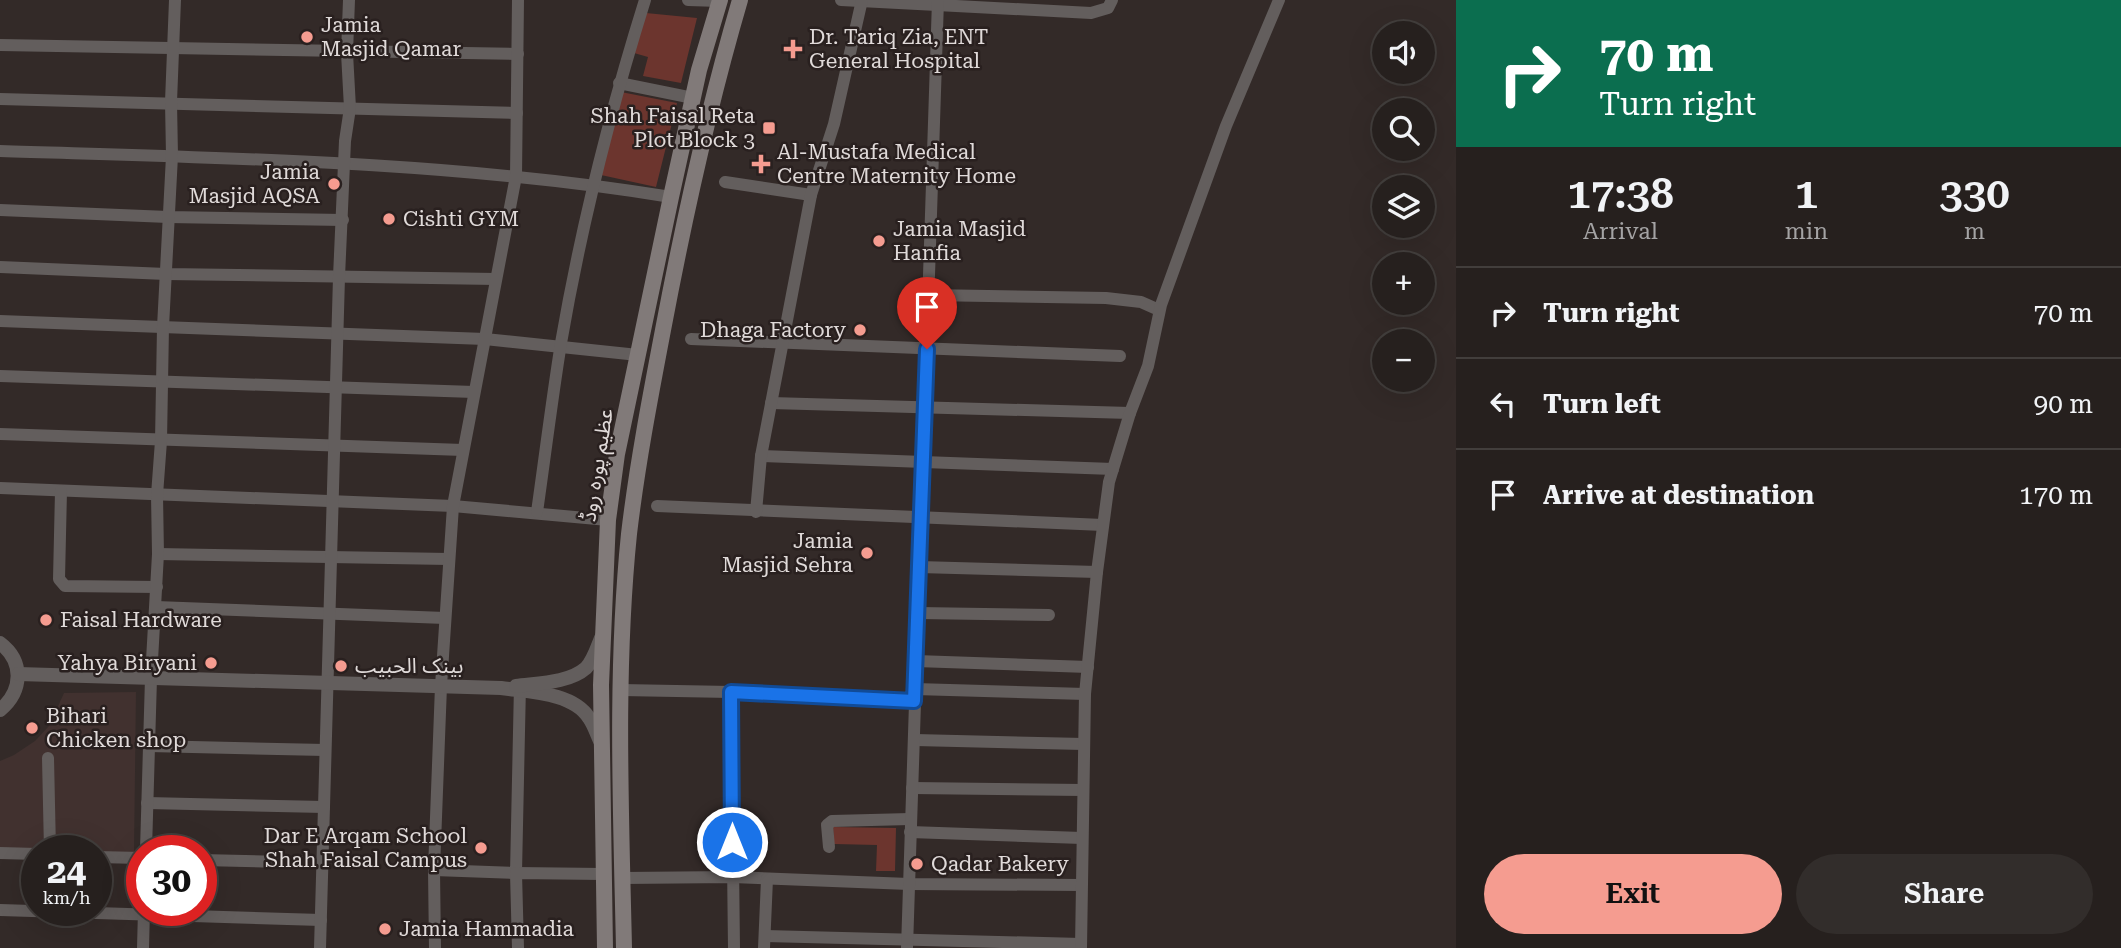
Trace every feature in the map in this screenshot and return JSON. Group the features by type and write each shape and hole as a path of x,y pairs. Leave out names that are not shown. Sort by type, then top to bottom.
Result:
{"main road":[{"name":"عظیم پورہ روڈ","path":"624,948 621,690 629,537 639,454 688,198 740,0"},
{"name":"عظیم پورہ روڈ","path":"605,948 601,744 608,520 617,454 671,197 693,98 720,1"},
{"path":"604,896 623,896"}],"street":[{"path":"146,835 157,587 157,495 163,327 172,156 175,0"},
{"path":"320,948 339,277 344,165 350,108 347,53 349,0"},
{"path":"435,948 434,870 441,686 453,506 516,176 518,0"},
{"path":"537,512 561,345 593,185 619,83 645,0"},
{"path":"688,0 720,1"},
{"path":"841,0 938,2 1091,13 1108,8 1112,0"},
{"path":"756,512 761,456 811,195 834,124 862,0"},
{"path":"767,879 765,942 1081,946 1085,694 1097,572 1113,469 1148,366 1159,310 1226,127 1279,0"},
{"path":"907,943 938,2"},
{"path":"0,45 518,54"},
{"path":"619,83 693,98"},
{"path":"0,99 517,113"},
{"path":"0,151 172,156 516,176 671,197"},
{"path":"725,182 811,195"},
{"path":"0,210 168,217 343,220"},
{"path":"0,267 166,274 496,279"},
{"path":"928,295 1107,298 1141,302 1159,310"},
{"path":"0,321 485,339 638,355"},
{"path":"691,340 1119,356"},
{"path":"0,376 474,392"},
{"path":"771,403 1130,413"},
{"path":"0,434 463,450"},
{"path":"761,456 1113,469"},
{"path":"0,488 453,506 608,520"},
{"path":"61,491 61,583 65,586 157,587"},
{"path":"657,506 1103,525"},
{"path":"158,554 449,559"},
{"path":"919,567 1097,572"},
{"path":"156,607 445,618"},
{"path":"918,613 1049,615"},
{"path":"18,674 519,688 576,674 587,667 603,635"},
{"path":"0,643 15,660 18,674 17,687 11,699 0,710"},
{"path":"916,661 1088,667"},
{"path":"519,688 576,704 588,716 601,744"},
{"path":"518,948 516,873 519,688"},
{"path":"621,690 915,695 1085,694"},
{"path":"731,692 734,948"},
{"path":"915,740 1084,744"},
{"path":"149,747 325,750"},
{"path":"48,758 50,835"},
{"path":"912,788 1083,790"},
{"path":"147,803 324,807"},
{"path":"828,847 827,825 832,821 1082,838"},
{"path":"0,853 21,854"},
{"path":"217,860 322,863"},
{"path":"434,870 603,874"},
{"path":"622,878 733,877 909,884 1081,885"},
{"path":"0,910 126,913"},
{"path":"217,916 321,920"},
{"path":"143,948 144,926"}],"shaded area":[{"path":"646,13 697,18 681,83 643,76 648,57 634,53"},
{"path":"621,92 677,103 656,187 601,175"},
{"path":"136,692 134,835 126,835 126,853 112,852 112,835 21,835 21,850 0,849 0,761 35,741 49,726 64,693"},
{"path":"833,827 896,828 895,871 876,871 877,845 834,844"}],"place":[{"name":"Jamia Masjid Qamar","path":"307,37"},
{"name":"Dr. Tariq Zia, ENT General Hospital","path":"793,49"},
{"name":"Shah Faisal Reta Plot Block 3","path":"769,128"},
{"name":"Al-Mustafa Medical Centre Maternity Home","path":"761,164"},
{"name":"Jamia Masjid AQSA","path":"334,184"},
{"name":"Cishti GYM","path":"389,219"},
{"name":"Jamia Masjid Hanfia","path":"879,241"},
{"name":"Dhaga Factory","path":"860,330"},
{"name":"Jamia Masjid Sehra","path":"867,553"},
{"name":"Faisal Hardware","path":"46,620"},
{"name":"Yahya Biryani","path":"211,663"},
{"name":"بينک الحبيب","path":"341,666"},
{"name":"Bihari Chicken shop","path":"32,728"},
{"name":"Dar E Arqam School Shah Faisal Campus","path":"481,848"},
{"name":"Qadar Bakery","path":"917,864"},
{"name":"Jamia Hammadia","path":"385,929"}],"route":[{"path":"732,842 731,692 914,701 927,349"}]}
